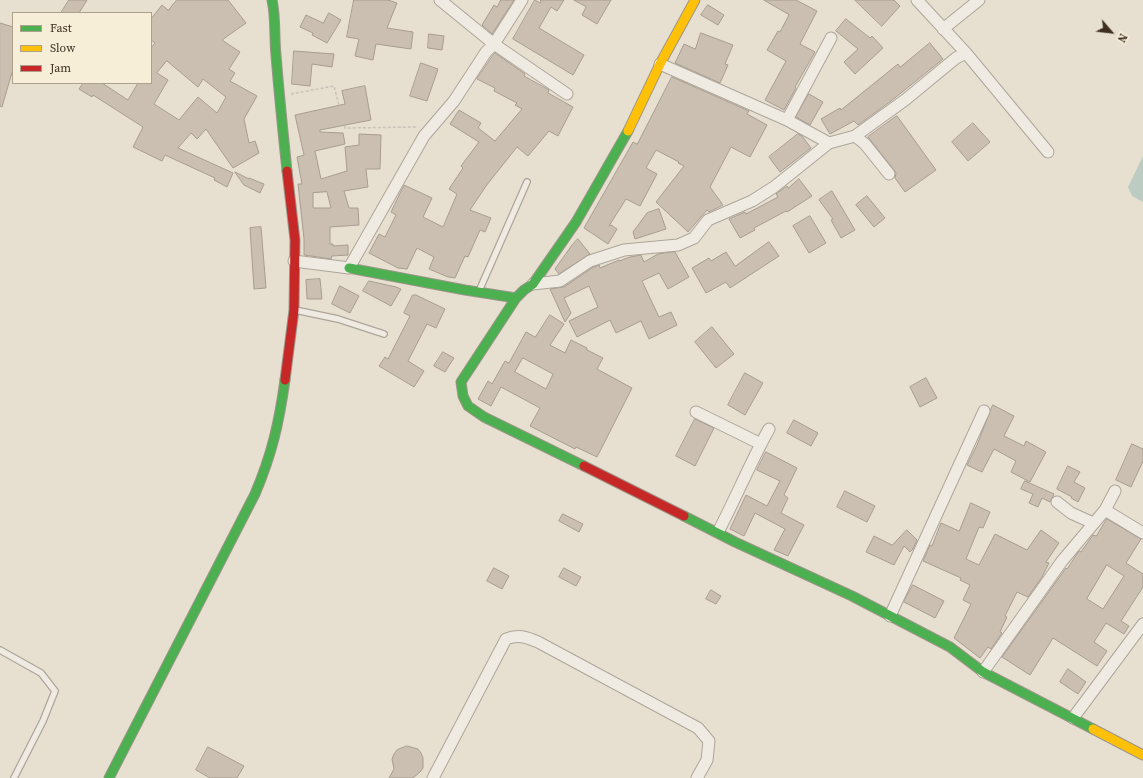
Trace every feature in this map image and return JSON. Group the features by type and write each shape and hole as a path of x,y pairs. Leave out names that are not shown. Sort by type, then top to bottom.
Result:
{"street":[{"path":"109,778 266,468 274,442 280,414 294,310 295,240 279,96 274,34 275,14 272,0"},
{"path":"440,0 494,44 567,94"},
{"path":"349,268 424,136 454,100 486,52 494,44 522,0"},
{"path":"696,0 660,64 633,122 580,215 533,284 516,298 461,382 463,396 468,406 484,417 890,616 950,647 983,672 1143,755"},
{"path":"917,0 966,53 1048,152"},
{"path":"943,29 980,0"},
{"path":"787,120 831,38"},
{"path":"533,284 560,281 590,261 624,250 678,245 694,238 708,220 752,201 774,187 829,143 855,136 905,100 956,58 966,53"},
{"path":"660,64 787,120 829,143"},
{"path":"855,136 865,144 889,174"},
{"path":"294,260 349,268 516,298"},
{"path":"890,616 984,411"},
{"path":"696,412 761,444"},
{"path":"718,532 769,429"},
{"path":"983,672 1062,561 1105,510 1115,491"},
{"path":"1057,502 1071,513 1093,523"},
{"path":"1105,510 1143,533"},
{"path":"1073,718 1143,624"},
{"path":"433,778 506,639 512,636 523,636 538,642 698,728 709,741 707,760 698,778"}],"lane":[{"path":"478,292 527,182"},
{"path":"294,310 338,319 384,334"},
{"path":"0,650 41,673 55,691 43,720 14,778"}],"path":[{"path":"279,96 334,86 345,128 432,127"}],"shaded area":[{"path":"1143,156 1143,202 1132,196 1128,187"}],"building":[{"path":"69,0 87,0 80,12 62,12"},
{"path":"177,0 228,0 246,23 222,40 240,52 229,69 235,73 230,81 257,96 244,119 249,143 255,141 259,153 233,168 206,129 197,139 191,133 178,148 233,173 227,187 214,180 215,178 165,155 162,161 133,147 143,127 93,95 92,97 79,89 82,84 104,84 128,100 137,84 152,84 152,47 155,43 152,41 152,18 162,5 168,10","holes":["167,61 198,87 203,79 226,97 217,113 198,97 179,120 154,104 168,80 157,73"]},
{"path":"354,0 388,0 397,3 387,28 413,32 411,49 376,44 373,60 355,56 359,39 347,37"},
{"path":"501,0 514,0 492,34 482,25 494,5 497,7"},
{"path":"535,0 540,3 540,0 564,0 557,11 551,7 539,28 584,55 573,75 513,39"},
{"path":"574,0 611,0 597,24 582,15 586,7"},
{"path":"764,0 796,0 817,11 800,44 815,52 784,110 765,100 786,61 767,50 778,31 780,32 789,15"},
{"path":"855,0 894,0 900,6 882,26"},
{"path":"708,5 724,15 718,25 701,15"},
{"path":"329,13 341,20 327,43 312,35 313,33 300,27 306,15 323,23"},
{"path":"846,19 870,38 872,36 883,48 855,74 844,62 858,49 836,31"},
{"path":"0,23 12,27 12,72 2,107 0,106"},
{"path":"701,33 733,45 725,64 728,65 720,83 675,63 684,44 695,49"},
{"path":"429,34 444,36 442,50 428,48"},
{"path":"930,43 943,59 891,101 858,125 854,121 830,134 821,119 840,108 841,110 898,64 900,67"},
{"path":"294,51 334,54 332,67 312,64 310,86 292,84"},
{"path":"495,53 525,74 524,76 549,90 548,93 573,107 558,136 549,131 528,156 517,147 486,186 470,210 491,218 485,232 480,230 468,257 465,256 455,278 448,277 429,269 434,257 417,248 407,269 398,268 369,253 379,234 385,237 396,215 391,212 404,185 432,198 423,217 443,227 457,194 449,189 463,168 461,166 479,142 450,124 459,110 481,123 478,128 495,141 522,109 515,105 517,103 494,91 495,88 477,79"},
{"path":"421,63 438,69 427,101 410,96"},
{"path":"672,77 749,111 747,114 767,125 750,157 731,147 710,187 723,205 709,212 707,210 688,232 656,202 684,166 656,150 646,168 657,174 640,206 626,199 609,226 611,225 617,229 608,244 584,228 633,142 637,144"},
{"path":"365,86 371,120 320,130 320,132 343,133 345,144 315,151 321,179 347,171 345,147 359,145 359,134 381,135 380,169 366,169 368,187 344,191 349,208 358,208 359,225 330,227 330,244 333,244 333,246 348,245 348,255 332,256 331,259 304,255 304,239 298,184 302,184 297,157 304,155 295,115 345,104 342,91","holes":["327,192 331,208 313,208 313,193"]},
{"path":"809,94 823,102 810,125 796,117"},
{"path":"897,116 936,170 905,192 895,178 896,173 894,170 868,137"},
{"path":"973,123 990,142 968,161 952,142"},
{"path":"798,134 802,136 811,148 780,172 769,157"},
{"path":"235,172 264,184 260,193 244,185"},
{"path":"799,179 812,196 787,212 786,211 754,228 755,230 740,238 729,219 745,212 746,214 778,197 776,194 787,186 788,188"},
{"path":"832,191 855,230 841,238 831,220 833,219 819,200"},
{"path":"867,196 885,218 874,227 856,205"},
{"path":"659,209 666,229 635,239 633,232 647,213"},
{"path":"810,216 826,243 809,253 793,226"},
{"path":"261,227 266,288 254,289 250,228"},
{"path":"578,239 590,254 559,274 555,269"},
{"path":"769,242 779,256 730,288 726,282 706,293 692,268 709,258 711,261 726,252 735,266"},
{"path":"675,252 689,277 668,289 659,273 642,281 659,317 671,312 677,325 649,339 641,321 616,333 610,320 577,337 569,321 598,307 589,286 564,298 571,313 565,322 550,289 564,287 599,265 600,268 619,260 641,255 644,262 658,254"},
{"path":"320,279 322,299 307,299 306,280"},
{"path":"369,281 401,289 391,306 363,291"},
{"path":"340,286 359,296 350,313 332,304"},
{"path":"413,295 416,295 445,309 436,328 427,324 408,361 424,371 414,387 379,366 385,357 388,359 410,316 404,313"},
{"path":"550,315 564,324 550,345 565,353 571,340 587,348 587,350 603,358 597,369 632,388 597,457 576,447 575,449 530,426 540,408 501,387 491,406 478,399 488,381 492,384 505,361 509,363 526,332 535,337","holes":["523,358 553,374 546,389 515,372"]},
{"path":"712,327 734,354 716,368 695,342"},
{"path":"443,352 454,358 445,372 434,366"},
{"path":"745,373 763,383 745,415 728,405"},
{"path":"926,378 937,398 920,407 910,387"},
{"path":"993,405 1014,416 1004,436 1024,446 1026,441 1046,452 1030,482 1011,472 1016,461 994,449 982,472 967,465 977,445"},
{"path":"695,419 714,428 695,466 676,456"},
{"path":"794,420 818,433 811,446 787,433"},
{"path":"1132,444 1143,449 1143,461 1131,487 1116,480"},
{"path":"766,452 797,468 784,495 788,498 781,513 804,525 788,556 774,550 785,529 755,513 744,536 730,529 746,495 767,506 780,481 757,470"},
{"path":"1068,466 1080,472 1074,482 1085,488 1078,502 1057,489"},
{"path":"1025,481 1054,494 1050,502 1042,498 1038,507 1029,503 1033,494 1021,489"},
{"path":"845,491 875,506 867,522 837,507"},
{"path":"971,503 990,512 983,528 979,527 966,559 979,565 995,534 1027,550 1041,530 1059,543 1046,562 1049,563 1042,577 1028,597 1017,592 1005,616 1007,617 1000,632 1002,633 991,649 988,647 980,658 954,638 971,604 963,600 970,585 960,580 961,578 923,561 930,545 932,546 941,523 959,531"},
{"path":"563,514 583,524 579,532 559,521"},
{"path":"1107,519 1141,539 1126,563 1143,574 1143,587 1121,621 1129,626 1124,634 1106,623 1094,642 1107,651 1097,666 1053,638 1030,675 1002,657 1079,551 1081,552 1093,535 1096,536","holes":["1107,565 1124,576 1103,609 1087,599"]},
{"path":"907,530 917,540 910,552 904,546 894,565 866,552 874,536 892,545"},
{"path":"494,568 509,576 502,589 487,581"},
{"path":"564,568 581,577 576,586 559,577"},
{"path":"913,585 944,601 935,618 904,602"},
{"path":"711,590 721,596 716,604 706,599"},
{"path":"1068,669 1086,682 1078,694 1060,682"},
{"path":"407,746 418,749 421,753 423,758 423,768 413,778 389,778 394,769 392,759 394,754 397,750"},
{"path":"208,747 244,766 237,778 210,778 196,770"}],"traffic: fast":[{"path":"272,0 278,84 287,171"},
{"path":"349,268 516,298 533,284 576,222 628,131"},
{"path":"516,298 461,382 463,396 468,406 484,417 584,466"},
{"path":"109,778 255,494 274,438 285,380"},
{"path":"684,516 735,542 852,596 950,647 983,672 1093,729"}],"traffic: slow":[{"path":"628,131 660,64 695,0"},
{"path":"1093,729 1143,755"}],"traffic: jam":[{"path":"285,380 294,310 295,240 287,171"},
{"path":"584,466 684,516"}]}
